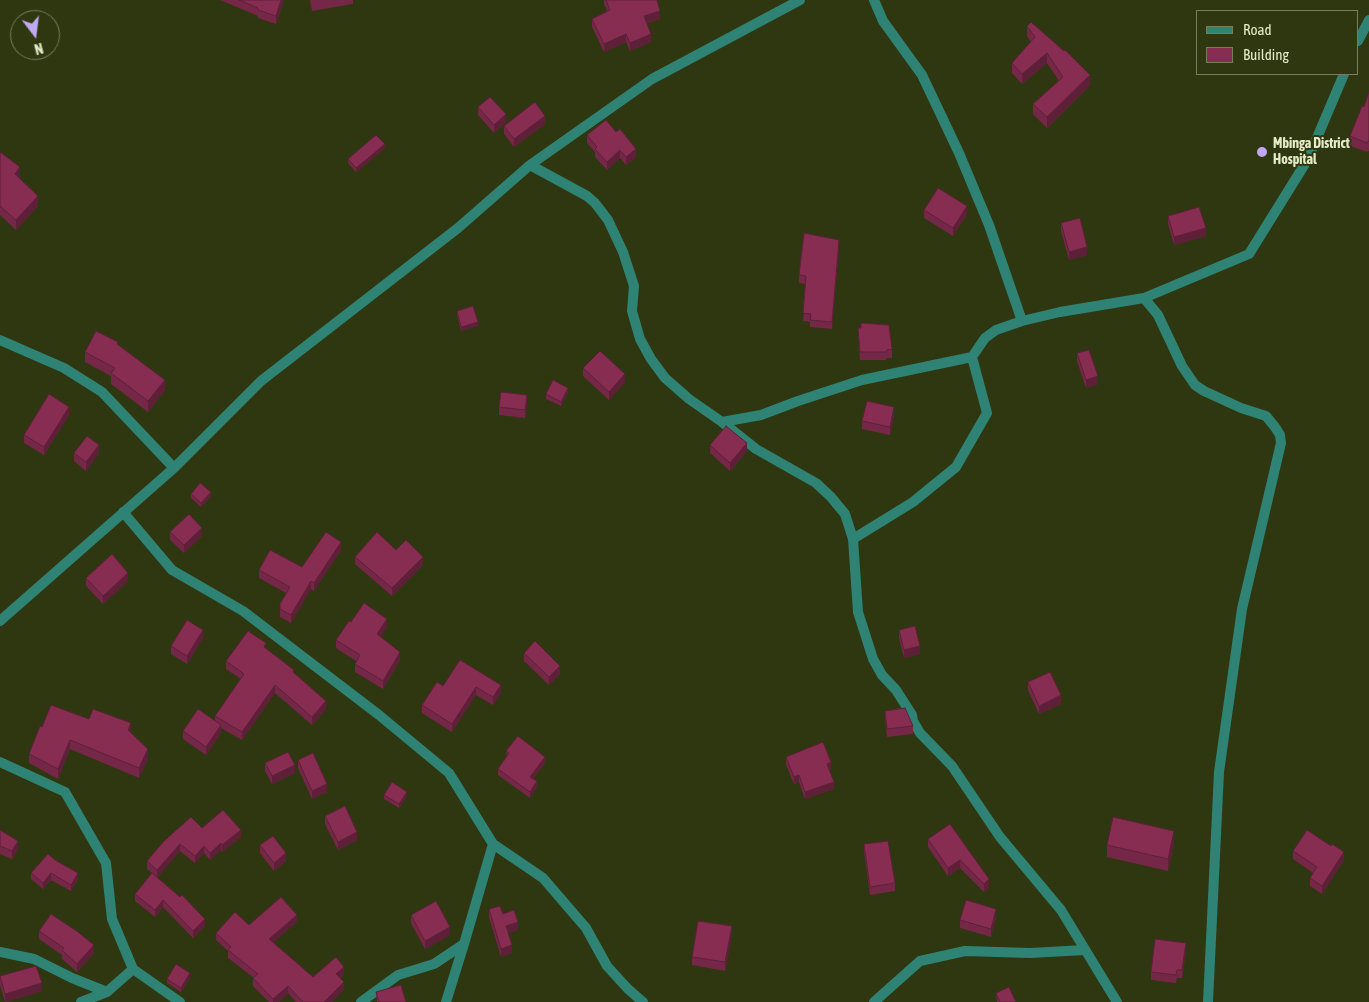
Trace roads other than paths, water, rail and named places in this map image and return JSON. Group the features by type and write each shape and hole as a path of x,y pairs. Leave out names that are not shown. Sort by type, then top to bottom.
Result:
{"street":[{"path":"0,621 174,468 262,381 458,228 530,165 652,79 800,0"},
{"path":"874,0 884,21 922,75 959,154 990,225 1022,322"},
{"path":"1359,39 1369,20"},
{"path":"722,422 762,415 862,380 972,357 985,338 996,330 1067,310 1144,298 1249,254 1308,159 1344,75"},
{"path":"530,165 587,196 600,208 623,252 634,286 632,312 640,339 666,378 689,399 756,448 816,483 845,514 853,539 858,612 873,659 882,675 896,690 912,715 913,721 920,733 952,766 1000,837 1061,910 1117,1002"},
{"path":"1144,298 1158,315 1182,366 1195,384 1204,391 1241,408 1266,416 1271,420 1280,435 1281,443 1242,609 1219,772 1208,1002"},
{"path":"0,340 64,368 102,392 174,468"},
{"path":"853,539 913,502 956,467 987,413 972,357"},
{"path":"123,512 172,570 243,611 379,715 449,773 493,844 543,878 586,928 607,966 642,1002"},
{"path":"0,762 65,792 106,863 112,919 133,969 180,1002"},
{"path":"446,1002 493,844"},
{"path":"361,1002 398,975 434,964 464,944"},
{"path":"874,1002 920,961 965,950 1030,953 1085,950"},
{"path":"0,952 34,959 72,978 108,992"},
{"path":"81,1002 108,992 133,969"}],"place":[{"name":"Mbinga District Hospital","path":"1262,152"}]}
